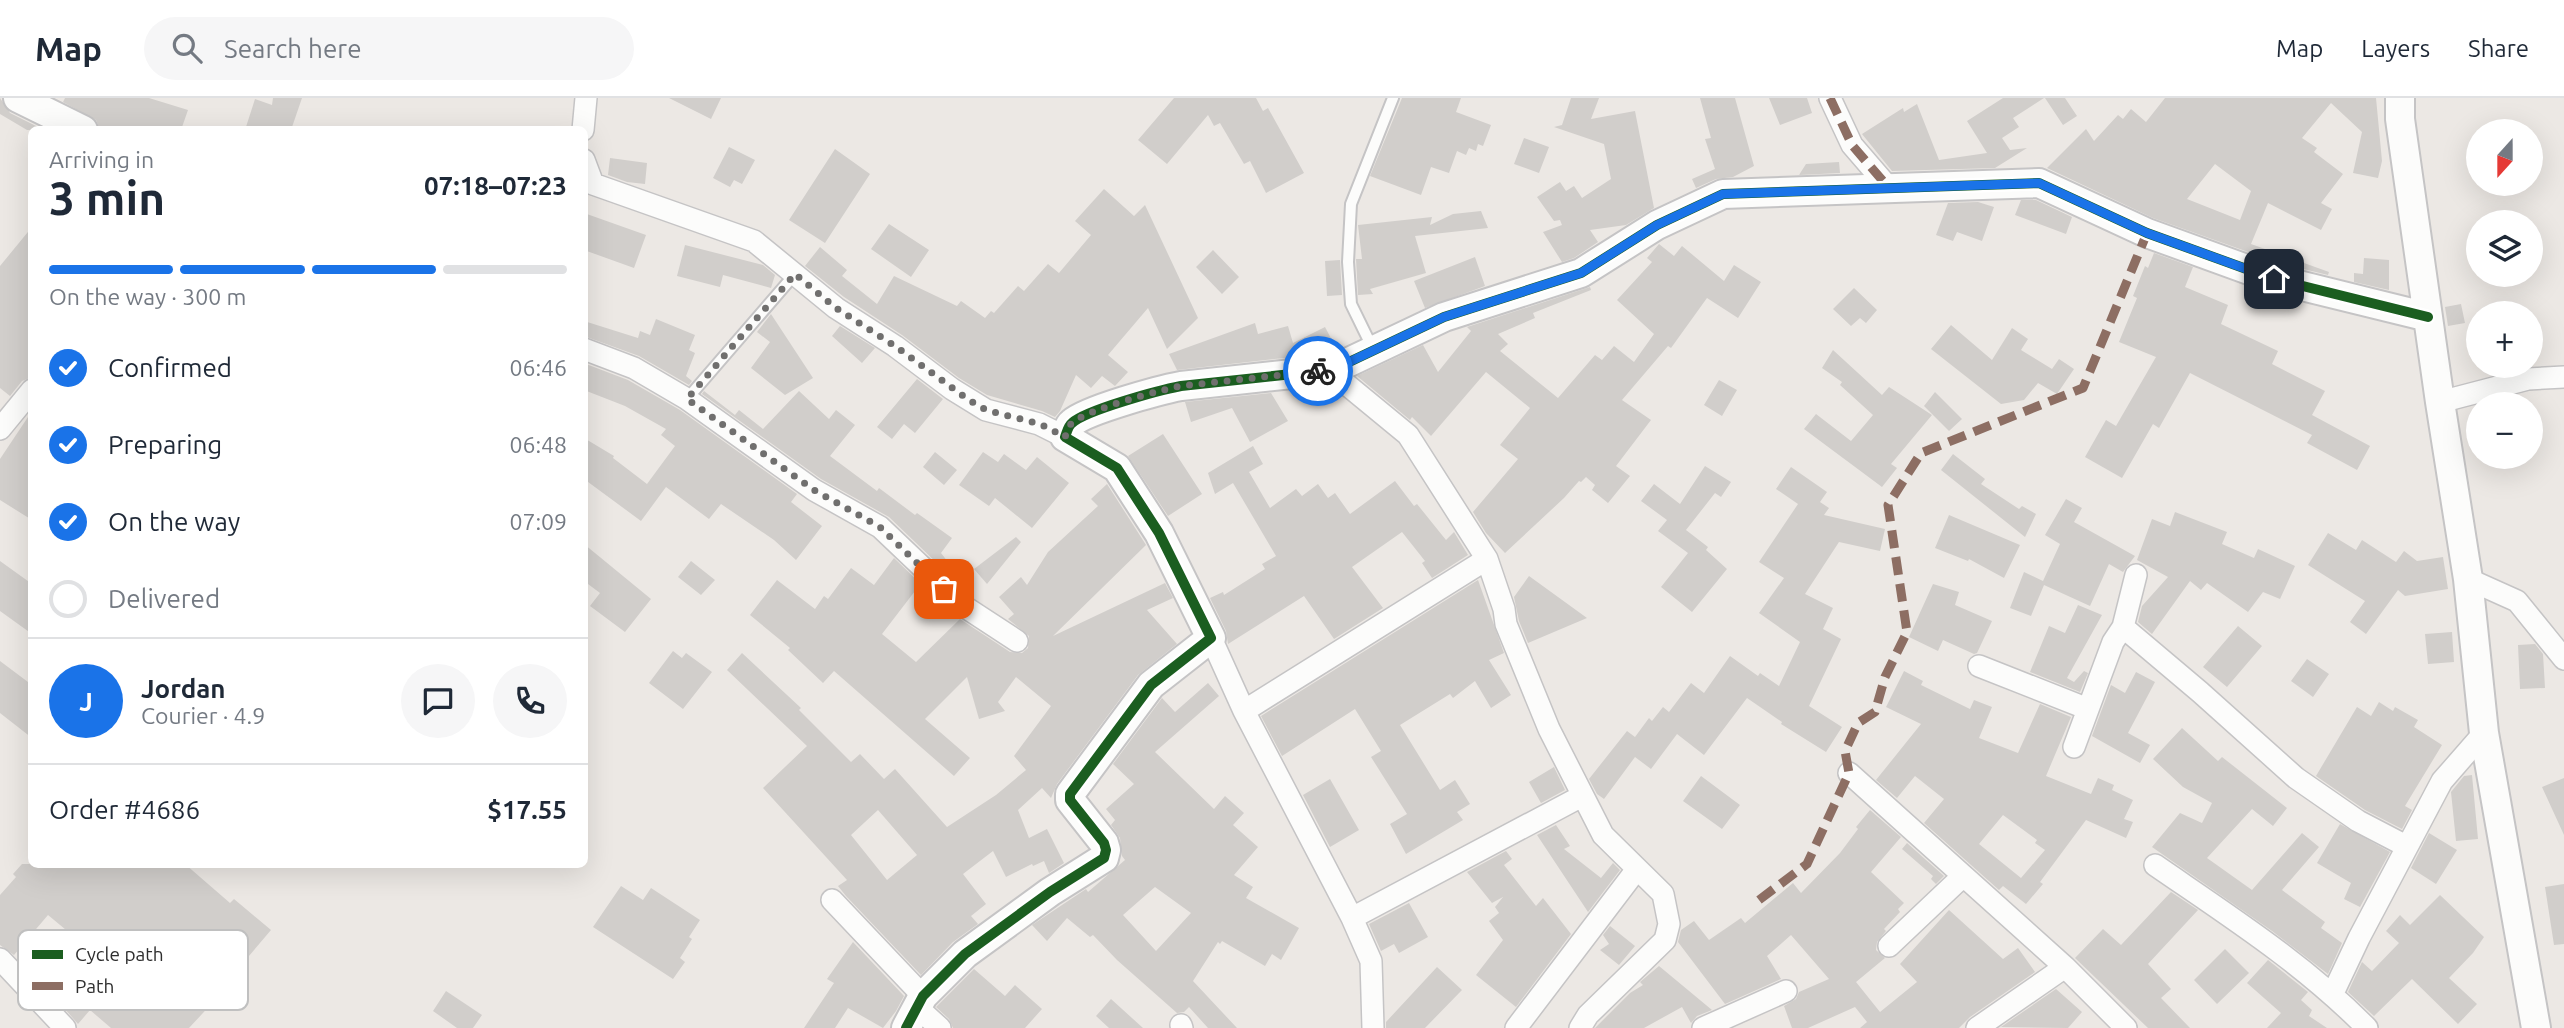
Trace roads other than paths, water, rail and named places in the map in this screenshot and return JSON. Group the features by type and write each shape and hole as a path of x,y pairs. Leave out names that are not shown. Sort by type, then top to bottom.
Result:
{"street":[{"path":"18,98 75,126"},
{"path":"583,126 586,98"},
{"path":"1830,98 1852,145 1889,188"},
{"path":"2400,98 2400,119 2440,402 2468,579 2484,733 2536,1028"},
{"path":"588,171 593,184 754,241 836,308 895,346 952,389 986,410 1040,424 1117,468 1159,533 1244,711 1352,918 1371,961 1373,1028"},
{"path":"1065,437 1070,423 1086,415 1159,390 1208,382 1329,370 1444,317 1581,273 1657,225 1723,194 2039,183 2147,233 2274,279 2428,317"},
{"path":"588,351 634,368 687,399 814,490 880,527 962,605 1017,641"},
{"path":"1329,370 1408,435 1487,559 1504,609 1506,624 1549,729 1603,835 1663,894 1669,924 1665,940 1588,1015 1580,1028"},
{"path":"2440,402 2528,379 2564,377"},
{"path":"0,429 28,395"},
{"path":"1244,711 1487,559"},
{"path":"2074,747 2113,642 2123,628 2136,575"},
{"path":"2468,579 2517,601 2564,659"},
{"path":"2123,628 2296,778 2358,821 2406,846"},
{"path":"915,1011 965,954 1050,892 1104,858 1104,843 1070,800 1070,794 1151,685 1211,638"},
{"path":"1979,666 2088,709"},
{"path":"2333,993 2406,846 2442,781 2484,733"},
{"path":"1849,773 2065,967 2126,1028"},
{"path":"1352,918 1582,796"},
{"path":"2155,865 2275,948 2333,993 2367,1028"},
{"path":"1516,1028 1637,869"},
{"path":"1889,946 1963,876"},
{"path":"832,900 915,1011 940,1028"},
{"path":"0,959 18,978"},
{"path":"1977,1028 2065,967"},
{"path":"1703,1028 1786,991"},
{"path":"48,1010 65,1028"}],"lane":[{"path":"1373,349 1351,304 1348,262 1351,204 1392,98"},
{"path":"687,399 795,274"}]}
